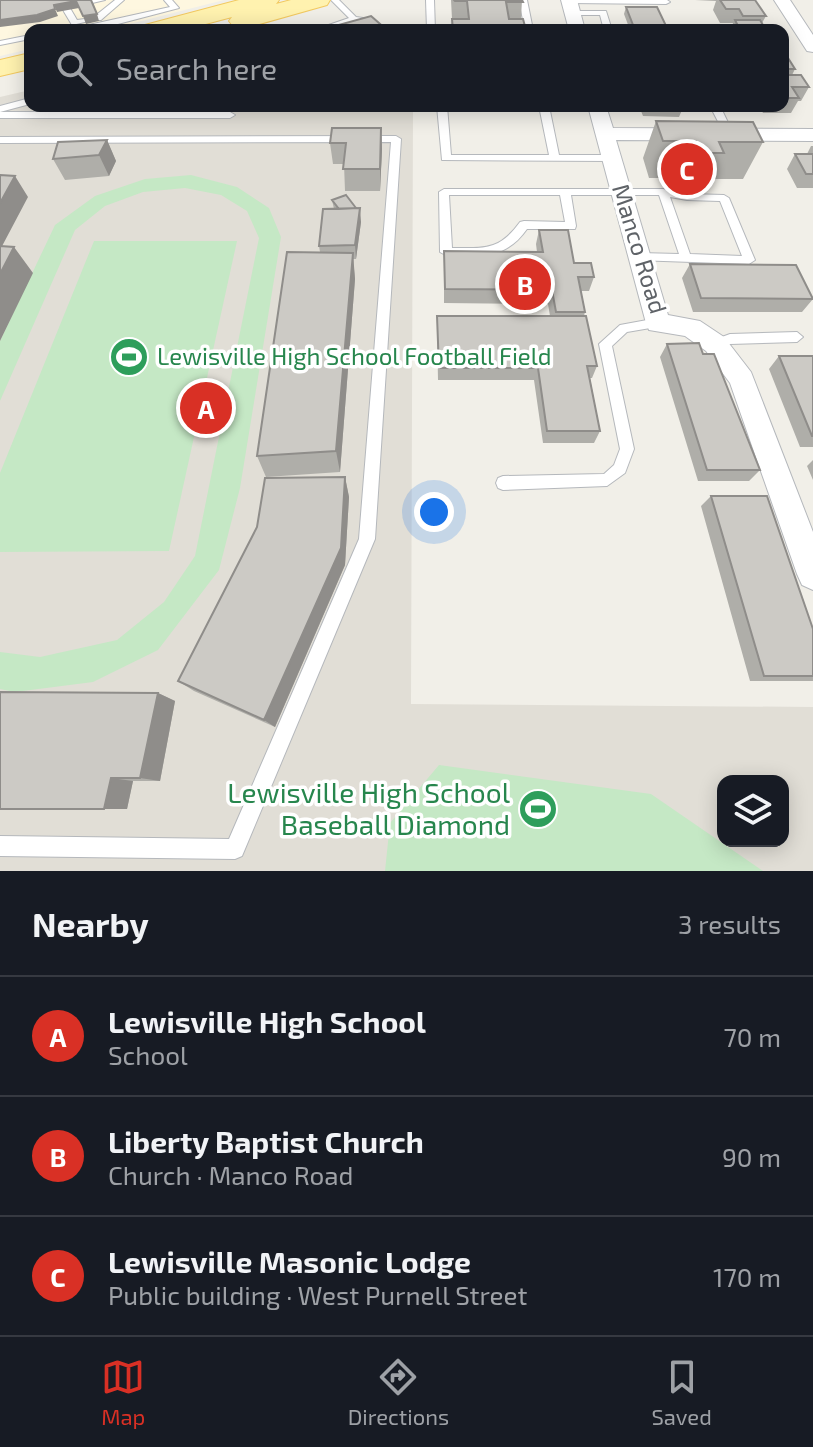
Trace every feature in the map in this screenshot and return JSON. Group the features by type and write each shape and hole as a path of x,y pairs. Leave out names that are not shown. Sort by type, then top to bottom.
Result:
{"main road":[{"path":"203,23 267,0"},
{"path":"203,23 318,0"},
{"path":"0,68 24,62"},
{"path":"0,84 24,78"}],"street":[{"path":"782,0 813,47"},
{"name":"Manco Road","path":"599,112 658,323 691,328 715,344 742,379 813,574"},
{"path":"605,134 813,135"}],"lane":[{"path":"101,0 95,10 118,0"},
{"path":"168,0 203,23"},
{"path":"335,0 352,17 376,24"},
{"path":"430,0 431,24"},
{"path":"572,11 666,2"},
{"path":"515,19 524,5"},
{"path":"572,11 603,13 606,24"},
{"path":"69,12 75,23 83,17"},
{"path":"334,24 352,17"},
{"path":"181,24 203,23"},
{"path":"0,43 24,38"},
{"path":"0,112 24,103"},
{"path":"0,112 24,112"},
{"path":"223,140 231,112"},
{"path":"442,112 446,158 612,158"},
{"path":"545,112 555,158"},
{"path":"718,112 729,135"},
{"path":"0,140 396,139 367,539 235,849 0,846"},
{"path":"565,192 571,226 524,225 514,241 500,251 446,252 444,192 565,192 663,192 687,197 724,198 749,260 639,257"},
{"path":"663,192 686,258"},
{"path":"503,483 607,480 620,469 627,449 605,344 624,328 658,323"},
{"path":"715,344 730,339 797,337"}],"shaded area":[{"path":"0,0 224,0 130,24 24,24 24,50 0,56"},
{"path":"24,91 24,112 413,112 411,704 813,707 813,871 0,871 0,97"}],"green space":[{"path":"191,175 237,187 269,208 281,237 240,488 219,570 158,650 93,682 15,692 0,689 0,652 40,657 117,640 164,602 195,556 259,238 247,211 221,195 185,188 143,192 105,206 75,230 0,401 0,341 55,225 95,196 145,179"},
{"name":"Lewisville High School Football Field","path":"94,241 237,241 169,551 0,552 0,473"},
{"name":"Lewisville High School Baseball Diamond","path":"439,765 651,794 717,839 717,847 728,847 763,871 385,871 390,823"}],"building":[{"path":"0,0 91,0 97,14 83,16 76,1 54,5 55,9 37,15 0,20"},
{"path":"522,0 506,2 509,19 523,19 524,24 452,24 452,19 469,19 467,1 455,1"},
{"path":"720,0 755,0 766,16 743,16 739,9 726,9"},
{"path":"626,7 657,7 665,24 633,24"},
{"path":"371,16 380,24 342,24"},
{"path":"735,20 760,20 762,24 737,24"},
{"path":"789,75 801,75 809,87 792,87 799,98 789,98"},
{"path":"656,121 753,122 763,142 719,142 724,153 700,153 696,141 663,141"},
{"path":"332,128 381,128 380,169 343,169 346,143 330,143"},
{"path":"107,140 99,155 53,159 58,142"},
{"path":"795,154 813,154 813,174 806,174"},
{"path":"0,175 15,176 0,203"},
{"path":"346,195 356,208 339,209 332,200"},
{"path":"360,208 355,245 319,246 323,209"},
{"path":"539,230 568,230 574,263 591,263 594,277 578,277 585,312 556,312 552,290 445,289 444,251 543,252"},
{"path":"0,246 14,247 0,274"},
{"path":"287,252 353,253 336,451 257,456"},
{"path":"690,264 796,265 813,299 701,298"},
{"path":"437,316 586,316 597,366 587,366 600,431 547,431 538,368 439,368"},
{"path":"699,343 703,354 714,354 760,470 707,470 667,344"},
{"path":"779,356 813,356 813,436 812,436"},
{"path":"345,477 341,548 264,720 178,681 257,527 265,478"},
{"path":"711,496 767,496 813,629 813,676 764,676"},
{"path":"0,692 158,693 140,778 111,778 104,809 0,809"}],"place":[{"name":"Lewisville Masonic Lodge","path":"687,169"},
{"name":"Liberty Baptist Church","path":"525,284"},
{"name":"Lewisville High School Football Field","path":"129,357"},
{"name":"Lewisville High School","path":"206,408"},
{"name":"Lewisville High School Baseball Diamond","path":"538,809"}]}
